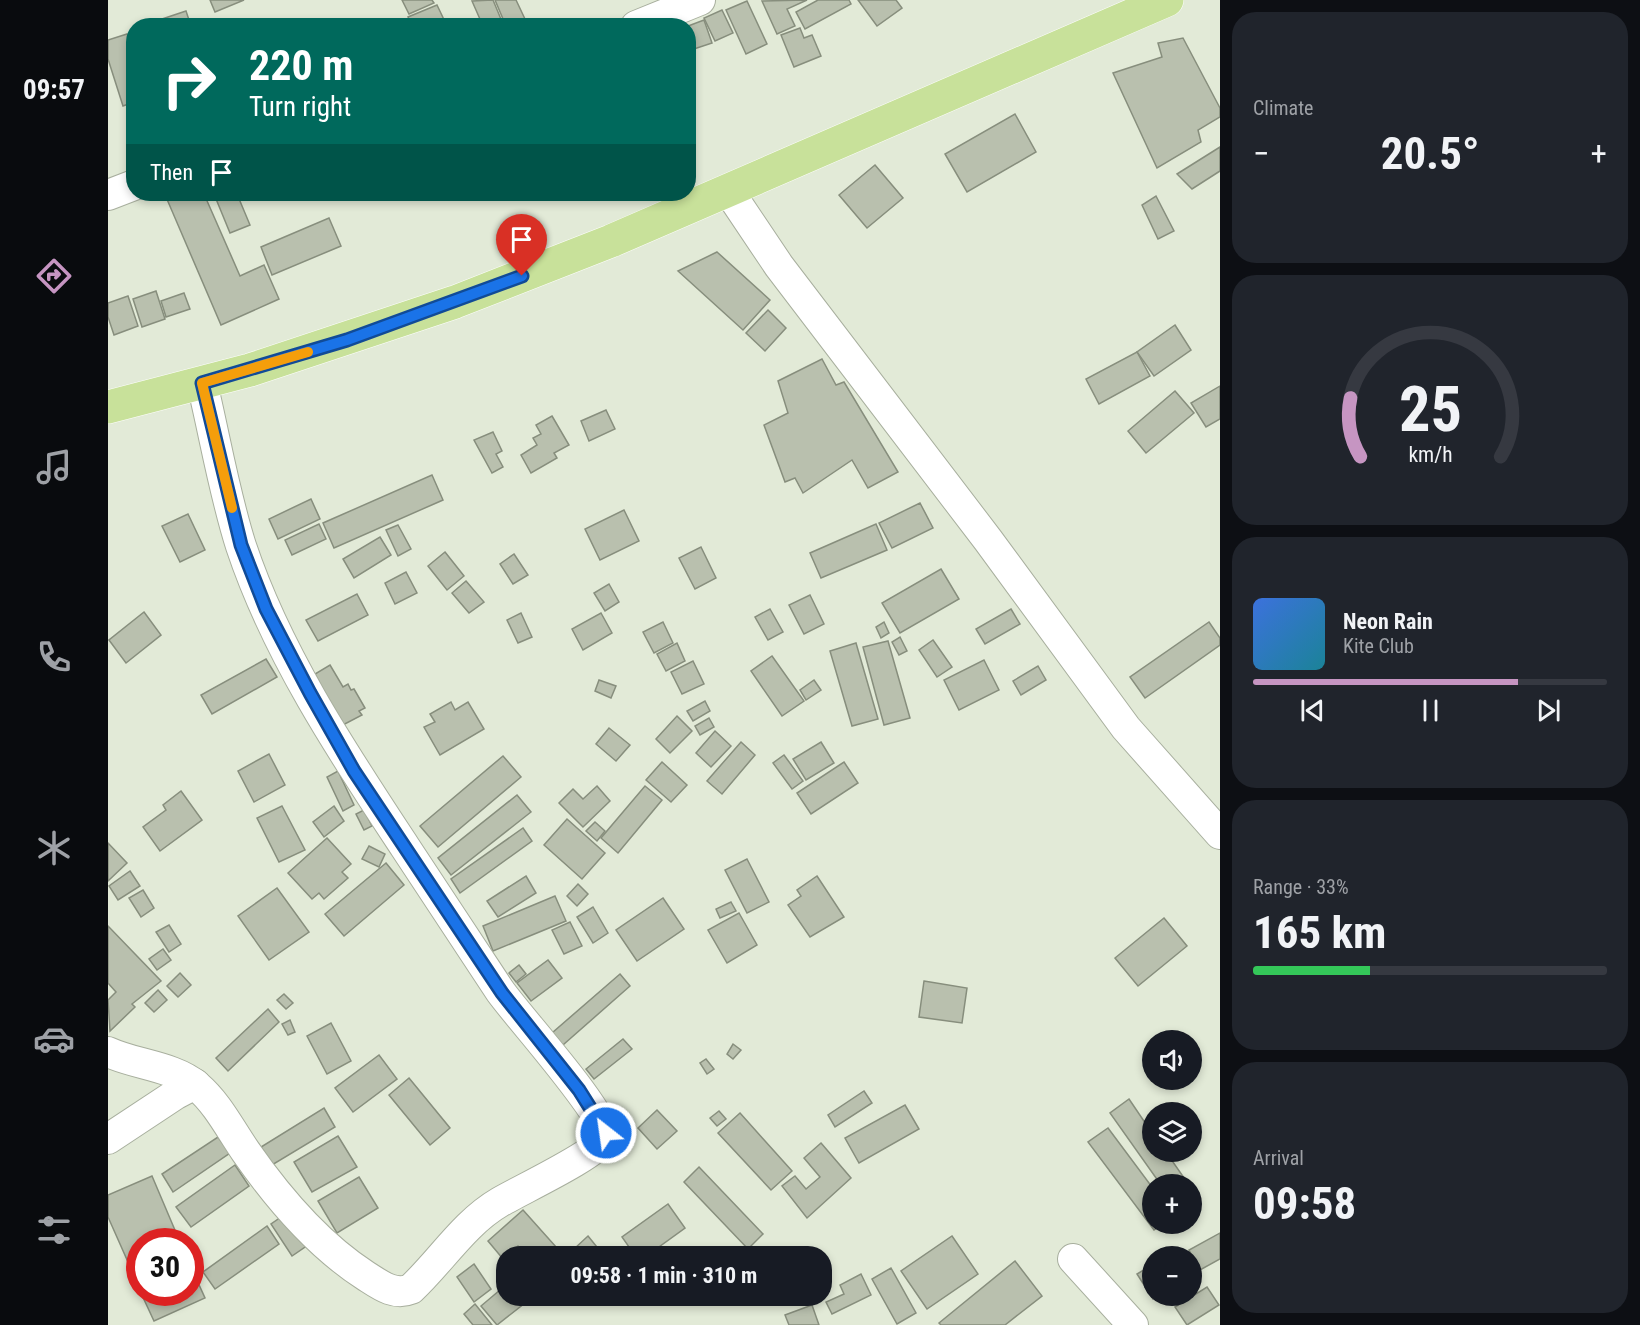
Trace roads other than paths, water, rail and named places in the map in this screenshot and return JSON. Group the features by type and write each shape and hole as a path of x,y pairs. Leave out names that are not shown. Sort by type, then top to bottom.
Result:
{"highway":[{"path":"108,407 202,383 347,340 455,302 611,241 1167,0"}],"street":[{"path":"656,18 700,0"},
{"path":"108,195 126,188"},
{"path":"728,190 779,266 981,531 1126,728 1220,834"},
{"path":"108,1052 126,1060 176,1075 195,1084 210,1099 252,1160 301,1220 332,1250 358,1270 393,1291 403,1292 411,1289 460,1234 498,1203 586,1153 602,1143 606,1137 604,1128 579,1090 502,993 354,771 310,693 266,609 241,545 202,383"},
{"path":"108,1139 195,1084"},
{"path":"1073,1260 1133,1325"}]}
